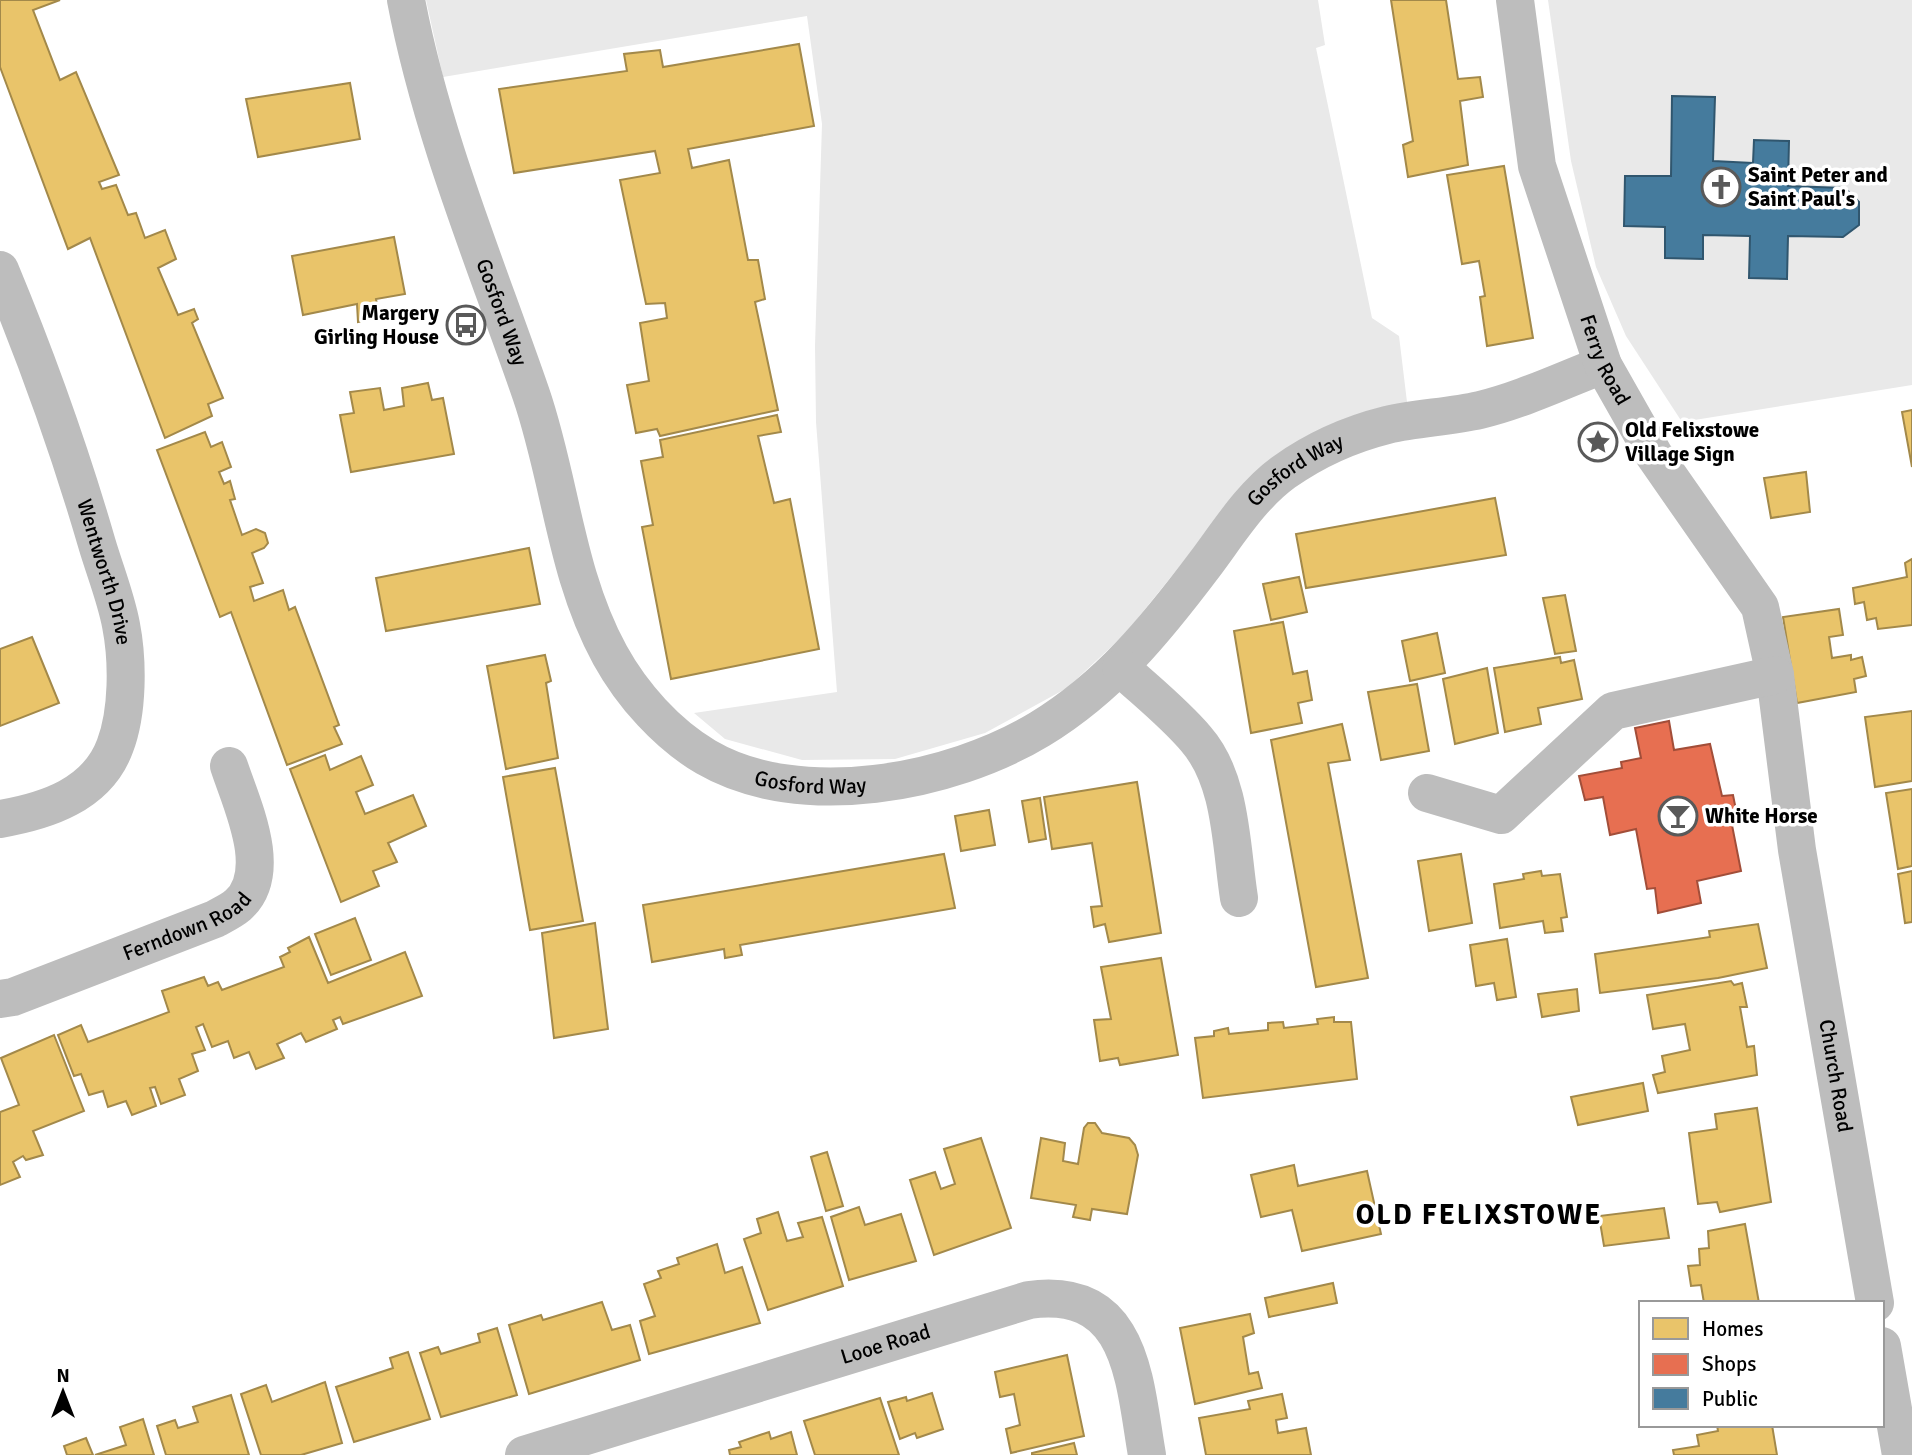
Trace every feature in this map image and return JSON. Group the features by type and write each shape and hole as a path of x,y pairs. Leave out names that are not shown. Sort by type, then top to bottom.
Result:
{"street":[{"name":"Gosford Way","path":"406,0 420,72 435,122 540,422 559,507 586,601 612,659 647,706 669,730 707,758 750,775 800,784 871,784 960,767 1010,746 1062,716 1121,668 1167,615 1259,494 1292,468 1334,444 1370,430 1483,409 1604,365"},
{"name":"Ferry Road","path":"1515,0 1537,166 1604,365 1654,455 1760,607 1775,675 1797,850"},
{"name":"Wentworth Drive","path":"0,270 9,316 82,493 121,625 124,683 114,748 97,775 87,785 49,808 0,819"},
{"path":"1121,668 1197,740 1210,762 1226,807 1239,898"},
{"path":"1427,793 1501,815 1613,711 1775,675"},
{"name":"Ferndown Road","path":"0,999 13,997 215,919 238,905 251,880 254,839 229,766"},
{"name":"Church Road","path":"1797,850 1875,1301"},
{"name":"Looe Road","path":"524,1455 1030,1300 1051,1298 1089,1308 1113,1325 1120,1335 1133,1379 1147,1455"},
{"path":"1884,1357 1901,1455"}],"shaded area":[{"path":"426,0 1318,0 1325,45 1316,48 1372,318 1399,336 1407,402 1236,496 1125,634 1067,688 985,733 895,759 802,760 725,739 694,713 837,692 816,422 815,346 822,124 807,16 443,77"},
{"name":"Saint Peter and Saint Paul's","path":"1548,0 1912,0 1912,385 1682,422 1626,336 1596,267 1571,161"}],"building: Homes":[{"path":"0,0 60,0 33,10 60,80 76,72 119,175 99,182 102,189 116,185 128,215 136,213 145,238 165,230 176,259 158,268 178,315 194,309 198,319 192,323 223,398 208,404 212,416 165,438 90,238 68,249 0,67"},
{"path":"1391,0 1446,0 1458,79 1480,77 1483,97 1460,101 1468,165 1408,177 1403,145 1413,141"},
{"path":"799,44 814,126 688,149 692,168 729,160 748,260 758,260 765,299 755,302 778,410 660,436 657,429 636,433 627,385 649,381 640,323 667,318 665,303 646,304 620,180 660,173 655,151 514,173 499,89 627,71 624,54 660,50 663,67"},
{"path":"350,83 360,139 258,157 246,99"},
{"path":"1504,166 1533,338 1487,346 1480,297 1485,296 1479,261 1462,264 1447,175"},
{"path":"394,237 405,294 376,299 379,318 358,322 357,304 303,315 292,256"},
{"path":"428,383 432,400 443,398 454,454 351,472 340,415 354,413 350,392 380,388 384,410 404,406 402,388"},
{"path":"1912,410 1912,467 1902,412"},
{"path":"777,415 781,432 758,436 774,503 790,499 819,649 671,679 642,527 653,525 641,461 663,457 660,440"},
{"path":"205,432 211,447 222,442 231,467 219,472 224,484 230,481 235,499 230,500 242,535 256,529 265,533 268,543 264,548 252,553 263,583 250,587 254,601 283,590 289,610 295,607 339,725 334,727 342,744 287,765 231,612 220,617 157,450"},
{"path":"1806,472 1810,512 1771,518 1764,478"},
{"path":"1495,498 1506,555 1306,588 1296,534"},
{"path":"529,548 540,604 386,631 376,578"},
{"path":"1912,559 1912,625 1878,629 1876,618 1867,620 1864,602 1855,604 1853,588 1907,577 1905,563"},
{"path":"1299,577 1307,612 1271,620 1263,584"},
{"path":"1565,595 1576,651 1555,654 1543,598"},
{"path":"1839,609 1843,635 1829,637 1832,658 1851,655 1851,660 1862,657 1866,676 1854,679 1856,692 1797,703 1783,617"},
{"path":"1283,622 1293,674 1307,671 1312,700 1298,703 1302,723 1251,733 1234,631"},
{"path":"1437,633 1445,673 1410,681 1402,641"},
{"path":"32,637 59,703 0,726 0,649"},
{"path":"545,655 551,681 546,683 558,758 506,769 487,666"},
{"path":"1560,657 1561,663 1574,660 1582,699 1538,708 1541,724 1505,732 1494,668"},
{"path":"1487,668 1498,733 1455,744 1443,679"},
{"path":"1417,684 1429,751 1381,760 1368,692"},
{"path":"1912,711 1912,781 1875,787 1865,717"},
{"path":"1342,724 1350,760 1328,763 1368,978 1316,987 1271,740"},
{"path":"325,755 330,770 361,756 373,785 356,792 365,814 413,795 426,826 388,843 397,862 373,871 379,886 341,902 290,769"},
{"path":"555,768 583,921 530,930 503,777"},
{"path":"1137,782 1161,933 1109,942 1105,924 1094,927 1091,907 1102,906 1092,843 1052,849 1044,797"},
{"path":"1912,789 1912,866 1898,869 1886,793"},
{"path":"1040,798 1046,839 1029,842 1022,801"},
{"path":"989,810 995,845 961,851 955,816"},
{"path":"944,854 955,908 740,945 742,955 725,958 724,949 652,962 643,905"},
{"path":"1461,854 1472,923 1429,931 1418,861"},
{"path":"1541,871 1542,876 1560,874 1567,917 1561,918 1563,931 1545,933 1543,921 1500,928 1494,884 1524,879 1523,874"},
{"path":"1912,871 1912,922 1905,923 1898,874"},
{"path":"355,918 371,960 331,975 315,934"},
{"path":"595,923 608,1029 554,1038 542,933"},
{"path":"1758,924 1767,968 1718,978 1600,993 1595,954 1710,937 1709,931"},
{"path":"309,937 328,983 405,952 422,996 343,1024 340,1017 333,1020 337,1029 306,1042 301,1033 277,1044 284,1058 256,1069 249,1052 234,1058 228,1041 212,1047 203,1024 196,1027 205,1050 192,1054 198,1071 179,1079 185,1095 161,1104 155,1087 150,1088 156,1106 132,1115 126,1101 108,1107 103,1091 89,1095 81,1074 74,1076 58,1035 81,1025 88,1042 169,1012 162,991 204,977 208,986 218,982 222,990 284,967 280,957 290,952 288,948"},
{"path":"1507,939 1516,997 1497,1000 1494,983 1476,986 1470,945"},
{"path":"1161,958 1178,1055 1120,1065 1118,1058 1100,1061 1094,1020 1111,1019 1101,967"},
{"path":"1731,981 1734,985 1742,983 1747,1007 1740,1007 1747,1047 1754,1046 1757,1075 1658,1093 1653,1075 1665,1072 1662,1056 1690,1050 1685,1024 1653,1029 1647,995"},
{"path":"1577,989 1579,1011 1542,1017 1538,994"},
{"path":"1334,1017 1334,1022 1351,1022 1357,1079 1203,1098 1195,1038 1214,1036 1214,1031 1228,1028 1229,1034 1268,1030 1268,1023 1283,1022 1284,1028 1318,1024 1317,1019"},
{"path":"54,1035 84,1111 33,1131 43,1155 26,1160 23,1156 13,1162 20,1177 0,1185 0,1112 19,1105 1,1058"},
{"path":"1643,1083 1648,1111 1578,1125 1571,1097"},
{"path":"1757,1108 1771,1202 1720,1212 1717,1202 1698,1204 1689,1133 1717,1129 1715,1114"},
{"path":"1088,1123 1095,1123 1102,1133 1129,1138 1135,1145 1138,1155 1127,1214 1092,1209 1090,1220 1073,1217 1076,1205 1031,1198 1041,1138 1065,1143 1063,1161 1078,1164 1084,1128"},
{"path":"981,1138 1011,1228 934,1255 910,1180 935,1172 941,1189 955,1184 944,1149"},
{"path":"827,1152 843,1206 826,1211 811,1157"},
{"path":"1294,1165 1298,1186 1367,1171 1381,1234 1302,1251 1292,1210 1261,1217 1251,1175"},
{"path":"859,1207 865,1225 901,1214 916,1261 849,1280 831,1217"},
{"path":"1664,1208 1669,1238 1604,1246 1599,1216"},
{"path":"778,1212 787,1241 803,1237 798,1223 822,1217 843,1286 768,1310 744,1239 761,1233 757,1219"},
{"path":"1745,1224 1759,1301 1704,1301 1701,1285 1691,1286 1688,1266 1700,1265 1699,1249 1709,1248 1708,1231"},
{"path":"717,1244 725,1273 742,1267 760,1323 649,1354 640,1321 655,1316 644,1284 661,1278 658,1271 679,1264 677,1258"},
{"path":"1333,1283 1337,1303 1269,1317 1265,1298"},
{"path":"602,1302 612,1330 630,1325 640,1360 529,1394 509,1325 541,1315 543,1320"},
{"path":"1250,1314 1254,1333 1243,1337 1249,1374 1258,1372 1262,1388 1195,1404 1180,1328"},
{"path":"497,1328 517,1395 441,1417 420,1353 438,1347 441,1354 480,1342 478,1334"},
{"path":"408,1352 430,1419 354,1442 336,1387 393,1368 390,1358"},
{"path":"1067,1355 1084,1436 1011,1453 1006,1429 1020,1425 1014,1394 1000,1397 995,1372"},
{"path":"325,1382 342,1443 301,1455 261,1455 241,1394 266,1385 272,1402"},
{"path":"932,1393 943,1429 917,1438 915,1433 900,1439 888,1402 906,1397 907,1401"},
{"path":"1282,1394 1287,1418 1276,1420 1278,1433 1306,1428 1311,1455 1206,1455 1199,1418 1250,1409 1248,1401"},
{"path":"231,1395 249,1455 166,1455 157,1426 175,1420 178,1428 198,1422 193,1407"},
{"path":"880,1398 899,1455 815,1455 804,1421"},
{"path":"143,1419 154,1455 95,1455 126,1445 120,1427"},
{"path":"1717,1427 1772,1427 1777,1455 1674,1455 1673,1450 1699,1446 1697,1435 1718,1431"},
{"path":"769,1432 771,1439 791,1432 797,1455 730,1455 729,1450 741,1447 739,1442"},
{"path":"86,1438 93,1455 67,1455 64,1446"},
{"path":"1074,1443 1077,1455 1032,1455 1032,1453"}],"building: Shops":[{"path":"1669,721 1674,750 1710,744 1722,796 1733,795 1737,815 1730,815 1741,871 1697,881 1701,903 1658,913 1655,888 1647,889 1636,829 1610,835 1603,797 1585,800 1579,776 1622,768 1621,762 1641,758 1635,728"}],"building: Public":[{"name":"Saint Peter and Saint Paul's","path":"1672,96 1715,97 1713,161 1753,163 1754,140 1789,141 1788,186 1845,188 1859,202 1859,225 1843,237 1788,236 1787,279 1749,278 1750,236 1703,235 1703,259 1665,258 1665,227 1624,226 1625,176 1671,176"}],"place":[{"name":"Saint Peter and Saint Paul's","path":"1721,187"},
{"name":"Margery Girling House","path":"466,325"},
{"name":"Old Felixstowe Village Sign","path":"1598,442"},
{"name":"White Horse","path":"1678,816"}],"district":[{"name":"OLD FELIXSTOWE","path":"1479,1214"}]}
